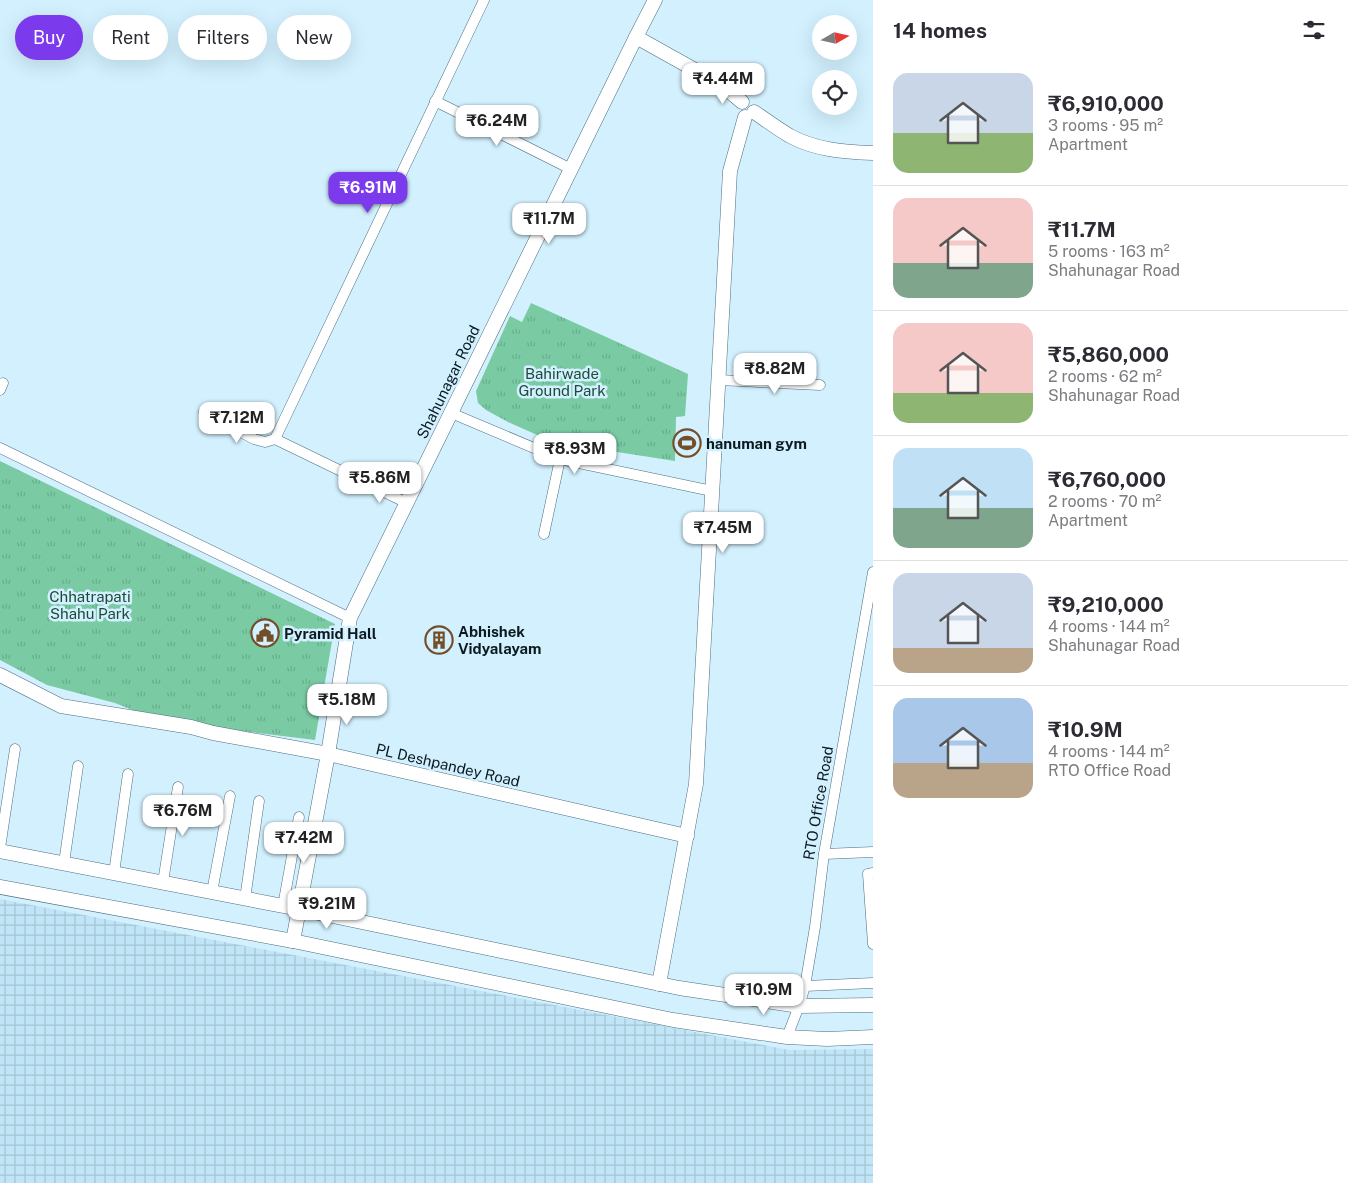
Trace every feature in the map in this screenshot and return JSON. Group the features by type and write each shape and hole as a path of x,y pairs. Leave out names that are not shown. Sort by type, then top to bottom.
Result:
{"street":[{"path":"275,439 484,0"},
{"name":"Shahunagar Road","path":"293,942 328,754 350,618 655,0"},
{"path":"636,37 722,85 742,102 739,106 739,112 742,116 750,115 791,136 818,147 844,152 873,153"},
{"path":"435,101 571,170"},
{"path":"659,984 696,784 730,171 750,115"},
{"path":"719,380 820,385"},
{"path":"204,412 254,439 265,442 275,439 406,503"},
{"path":"451,413 560,459 712,491"},
{"path":"0,448 350,618"},
{"path":"544,534 560,459"},
{"name":"RTO Office Road","path":"786,1037 800,1006 805,986 824,854 873,572"},
{"name":"PL Deshpandey Road","path":"0,674 61,706 191,727 328,754 687,836"},
{"path":"15,750 0,850 299,909 659,984 800,1006 873,1005"},
{"path":"64,863 78,766"},
{"path":"114,873 128,774"},
{"path":"163,882 178,787"},
{"path":"212,892 230,796"},
{"path":"245,899 259,801"},
{"path":"284,906 299,817"},
{"path":"824,854 873,852"},
{"path":"873,873 868,874 873,944"},
{"path":"0,887 293,942 646,1015 786,1037 827,1039 873,1038"},
{"path":"805,986 873,983"}],"shaded area":[{"path":"0,899 789,1050 873,1049 873,1183 0,1183"}],"green space":[{"name":"Bahirwade Ground Park","path":"531,303 688,374 685,416 676,417 675,461 553,442 508,422 486,410 478,403 476,391 510,316 522,322"},
{"name":"Chhatrapati Shahu Park","path":"0,461 335,624 315,740 165,723 115,703 47,685 0,660"}],"place":[{"name":"hanuman gym","path":"687,443"},
{"name":"Pyramid Hall","path":"265,633"},
{"name":"Abhishek Vidyalayam","path":"439,640"}]}
